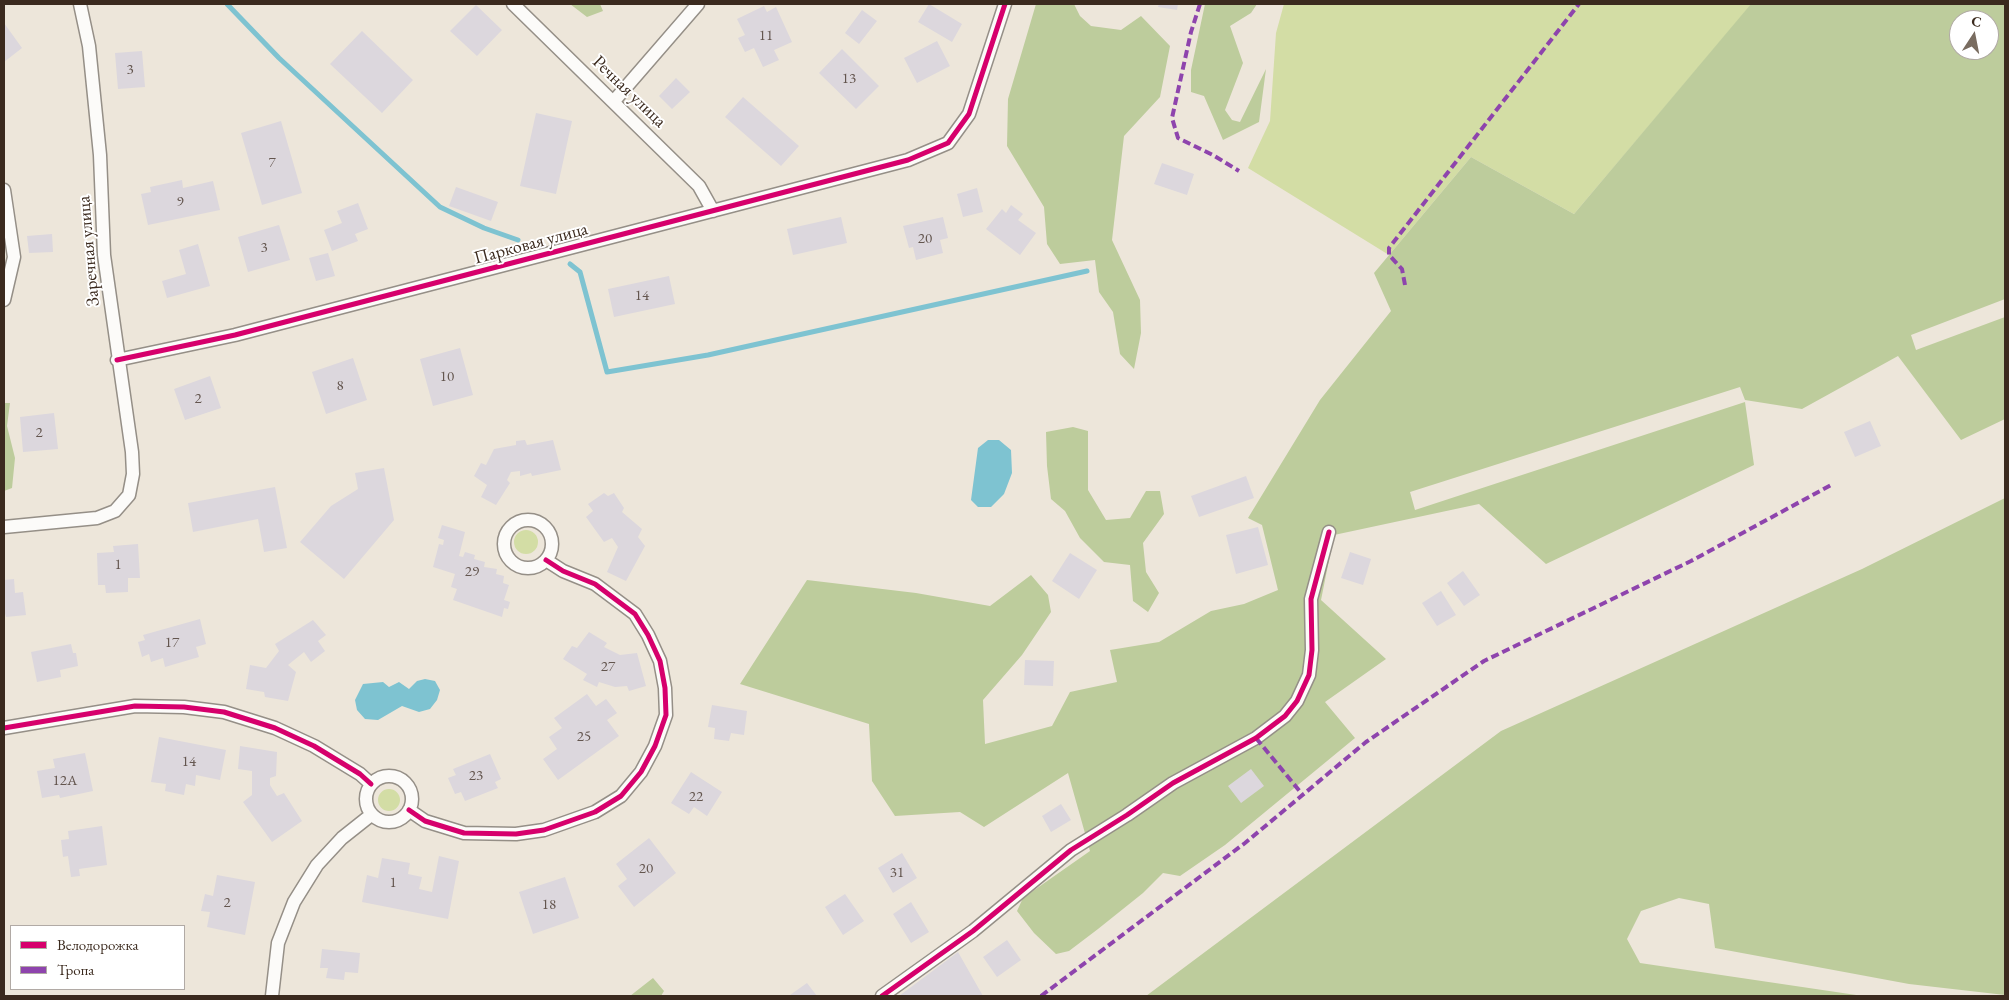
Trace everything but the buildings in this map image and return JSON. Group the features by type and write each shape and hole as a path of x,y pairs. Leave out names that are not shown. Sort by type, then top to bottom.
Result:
{"street":[{"name":"Заречная улица","path":"4,528 97,518 115,511 130,495 133,474 132,452 117,360 104,255 100,155 89,46 80,4"},
{"name":"Речная улица","path":"513,4 699,186 713,211"},
{"path":"614,101 698,4"},
{"name":"Парковая улица","path":"117,360 235,335 908,160 948,143 968,114 1005,4"},
{"path":"4,190 14,257 4,300"},
{"path":"882,996 973,931 1071,850 1127,816 1173,783 1256,738 1285,716 1297,701 1309,675 1312,650 1311,599 1328,532"},
{"path":"409,810 426,821 464,833 516,834 544,830 596,812 621,796 641,772 655,746 666,715 665,688 660,662 648,635 635,614 595,584 563,571 546,560"},
{"path":"4,728 135,706 184,707 224,712 275,728 314,746 360,774 371,784"},
{"path":"384,775 396,776 407,783 412,794 409,810 404,817 393,822 381,821 371,815 365,803 366,791 371,784 384,775"},
{"path":"272,996 278,943 294,902 317,865 342,838 371,815"}],"green space":[{"path":"570,4 600,4 603,11 587,17"},
{"path":"1036,4 1074,4 1080,16 1091,26 1121,30 1141,16 1170,46 1160,97 1124,136 1112,240 1140,300 1141,333 1134,369 1120,354 1113,312 1099,292 1095,260 1060,264 1047,244 1044,207 1007,146 1008,99"},
{"path":"1205,4 1257,4 1251,13 1230,26 1243,63 1225,110 1232,120 1240,122 1266,69 1259,122 1223,140 1204,96 1191,92 1191,70"},
{"path":"1284,4 1752,4 1574,214 1471,157 1389,255 1248,168 1270,121 1276,33"},
{"path":"1751,4 2005,4 2005,299 1911,335 1916,350 2005,317 2005,419 1961,440 1898,356 1802,409 1745,400 1740,387 1410,492 1415,510 1745,402 1754,465 1546,564 1479,504 1334,535 1321,600 1386,659 1325,702 1355,738 1225,845 1180,876 1163,873 1143,893 1069,951 1056,954 1034,933 1017,911 1023,898 1090,851 1068,773 984,827 960,812 895,816 872,781 869,724 740,684 807,580 916,593 990,606 1031,575 1048,595 1051,612 1022,655 983,700 985,744 1052,726 1070,692 1117,682 1110,650 1159,642 1211,611 1244,604 1278,590 1262,525 1248,518 1320,400 1391,311 1374,273 1471,157 1574,214"},
{"path":"4,403 10,403 7,426 15,458 12,488 4,491"},
{"path":"1073,427 1088,431 1088,490 1106,520 1130,518 1146,491 1160,491 1164,514 1143,543 1146,572 1159,593 1148,612 1133,601 1130,565 1104,562 1080,538 1065,511 1051,499 1047,466 1046,432"},
{"path":"2005,498 2005,995 1909,984 1715,948 1709,904 1679,898 1641,911 1627,939 1640,963 1863,996 1146,996 1501,731 1862,569"},
{"path":"526,530 531,531 537,537 537,547 531,553 526,554 521,553 515,547 514,542 515,537 521,531"},
{"path":"389,789 397,792 400,800 397,808 389,811 381,808 378,800 381,792"},
{"path":"653,978 664,991 661,996 630,996"}],"water":[{"path":"988,440 999,440 1011,450 1012,473 1004,494 991,507 978,507 971,500 978,448"},
{"path":"425,679 435,681 440,690 437,700 430,709 419,712 402,706 378,720 365,719 357,710 355,700 363,684 383,682 389,687 399,682 409,689 417,681"}],"waterway":[{"path":"227,4 279,58 440,207 484,228 518,240"},
{"path":"570,264 580,272 607,372 708,355 1087,271"}],"marked path":[{"path":"1200,4 1191,32 1172,118 1178,138 1213,155 1239,171"},
{"path":"1405,285 1402,269 1389,255 1389,248 1579,4"},
{"path":"1041,996 1245,843 1366,742 1484,661 1691,561 1831,485"},
{"path":"1256,738 1302,794"}],"cycle path":[{"path":"117,360 235,335 908,160 948,143 969,114 1005,4"},
{"path":"882,996 973,931 1071,850 1173,783 1256,738 1285,716 1297,701 1309,675 1312,650 1311,599 1329,532"},
{"path":"409,810 425,821 464,833 516,834 544,830 595,812 621,796 641,772 655,746 666,715 665,688 660,661 648,635 635,614 595,584 563,571 546,560"},
{"path":"4,728 135,706 184,707 224,712 275,728 314,746 360,774 371,784"}]}
